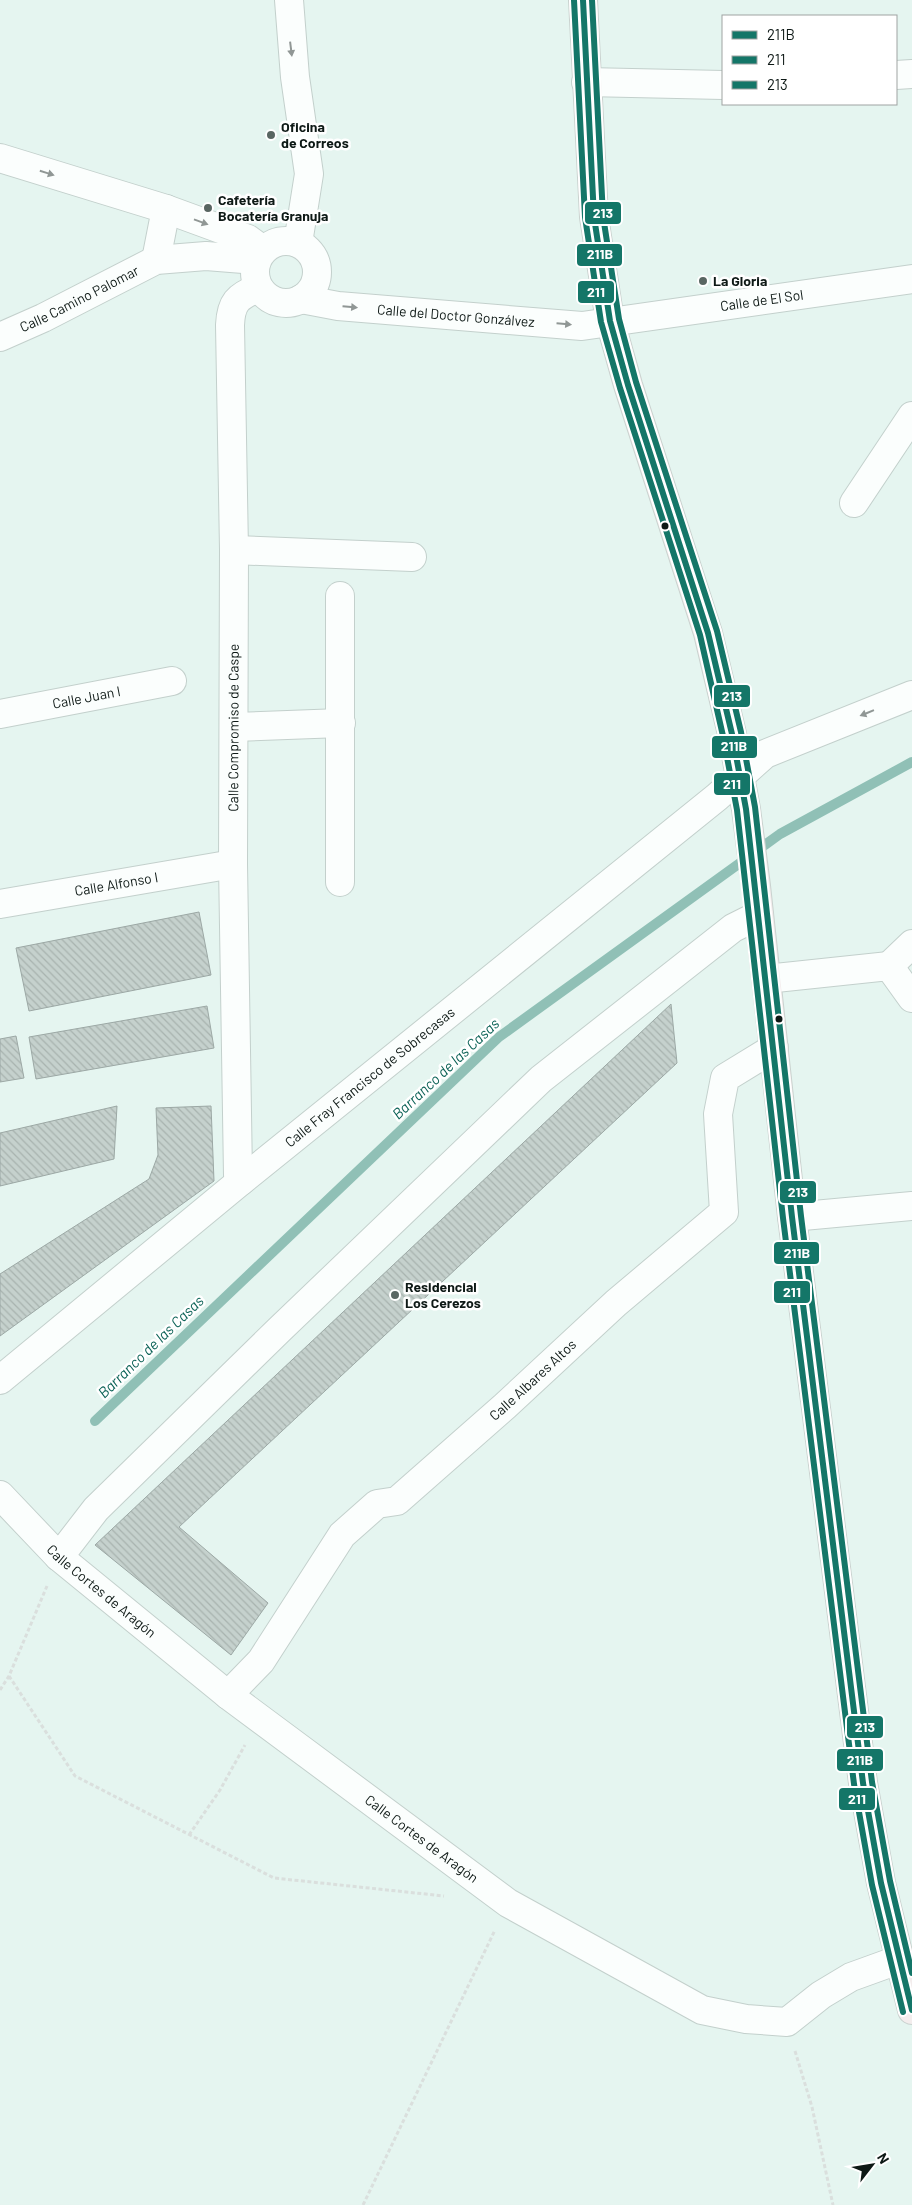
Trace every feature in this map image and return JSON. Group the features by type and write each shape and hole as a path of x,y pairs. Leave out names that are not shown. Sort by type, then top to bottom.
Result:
{"highway":[{"path":"583,0 594,217 610,321 628,385 708,634 746,809 792,1218 863,1783 881,1883 898,1960 912,2010"}],"street":[{"path":"288,0 295,78 309,174 298,243"},
{"path":"897,75 912,74"},
{"path":"586,82 722,85"},
{"path":"0,158 166,209 248,239 260,255"},
{"path":"156,260 166,209"},
{"path":"280,241 298,243 307,248 313,256 317,275 314,285 302,299 283,303 265,296 259,288 254,270 260,255 280,241"},
{"name":"Calle Camino Palomar","path":"0,336 43,318 156,260 206,256 260,255"},
{"name":"Calle de El Sol","path":"610,321 912,279"},
{"name":"Calle Compromiso de Caspe","path":"241,1181 238,1175 233,864 234,550 231,310 236,301 247,292 259,288"},
{"name":"Calle del Doctor Gonzálvez","path":"302,299 338,306 582,326 610,321"},
{"path":"854,503 912,416"},
{"path":"234,550 412,557"},
{"path":"340,596 340,882"},
{"name":"Calle Juan I","path":"0,714 172,681"},
{"name":"Calle Fray Francisco de Sobrecasas","path":"0,1380 241,1181 709,803 765,754 912,695"},
{"path":"234,727 340,723"},
{"name":"Calle Alfonso I","path":"0,904 233,864"},
{"path":"59,1557 96,1509 279,1330 541,1079 733,928 759,915"},
{"path":"766,979 889,966 912,944"},
{"path":"889,966 912,998"},
{"name":"Calle Albares Altos","path":"228,1695 261,1661 342,1535 377,1504 397,1501 505,1406 616,1303 724,1212 718,1114 725,1078 774,1048"},
{"path":"792,1218 912,1206"},
{"name":"Calle Cortes de Aragón","path":"0,1495 59,1557 228,1695 508,1903 702,2010 746,2019 787,2022"},
{"path":"787,2022 821,1995 851,1977 898,1960"}],"path":[{"path":"0,1690 9,1676 59,1557"},
{"path":"9,1676 75,1776 274,1878 449,1897"},
{"path":"189,1835 220,1790 248,1738"},
{"path":"363,2205 508,1903"},
{"path":"787,2022 812,2107 833,2205"}],"building":[{"path":"199,912 211,975 29,1011 16,948"},
{"name":"Residencial Los Cerezos","path":"671,1004 677,1063 179,1527 268,1603 231,1655 95,1545"},
{"path":"207,1006 214,1048 36,1079 29,1037"},
{"path":"16,1036 24,1078 0,1082 0,1039"},
{"path":"117,1106 114,1159 0,1186 0,1133"},
{"path":"211,1106 214,1181 0,1336 0,1274 149,1179 158,1155 156,1108"}],"waterway":[{"name":"Barranco de las Casas","path":"95,1421 499,1037 780,834 912,762"}],"transit line":[{"name":"211","path":"574,0 585,217 601,322 620,388 700,635 723,736 737,810 783,1218 854,1784 872,1885 903,2012"},
{"name":"211B","path":"583,0 594,217 610,321 628,385 708,633 732,734 746,809 792,1217 863,1783 881,1883 912,2010"},
{"name":"213","path":"592,0 603,216 619,319 636,382 717,631 741,732 755,807 801,1216 872,1782 890,1881 912,1973"}],"place":[{"name":"Oficina de Correos","path":"271,135"},
{"name":"Cafetería Bocatería Granuja","path":"208,208"},
{"name":"La Gloria","path":"703,281"},
{"name":"Residencial Los Cerezos","path":"395,1295"}]}
